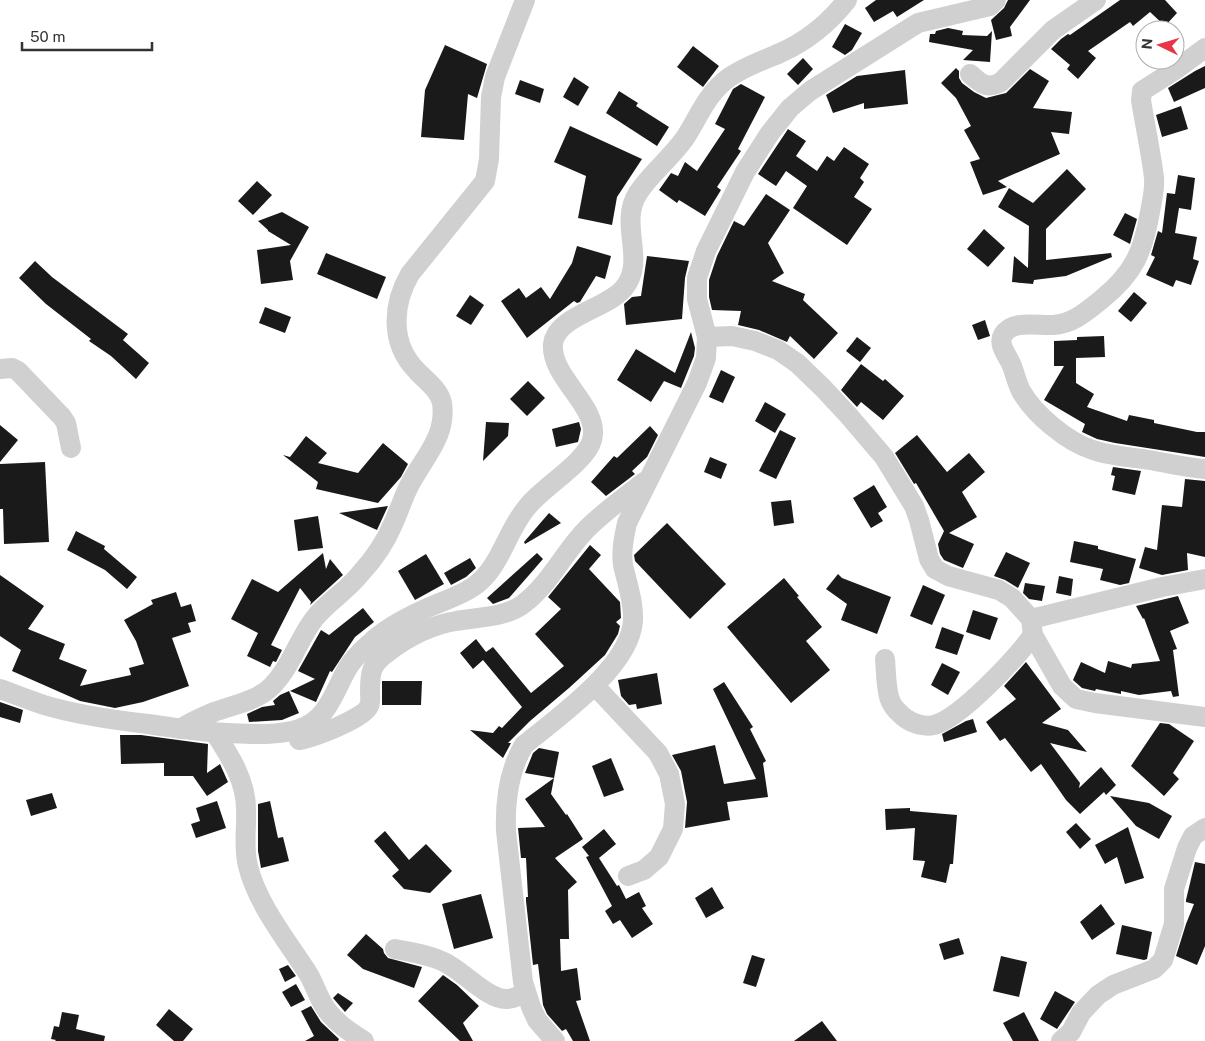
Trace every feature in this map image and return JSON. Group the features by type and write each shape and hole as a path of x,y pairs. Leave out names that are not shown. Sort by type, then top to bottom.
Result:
{"street":[{"path":"180,729 194,720 256,696 272,687 314,619 359,576 379,551 393,526 410,485 438,438 442,421 442,403 437,391 412,367 402,351 398,336 398,302 402,288 410,274 485,181 489,159 491,97 495,77 524,0"},
{"path":"0,689 44,705 79,714 180,729 215,732 273,734 298,729 308,725 323,714 355,658 374,638 423,610 464,593 483,579 491,570 512,529 529,504 588,449 592,441 593,432 586,409 566,381 554,356 553,346 555,337 570,321 615,297 625,288 633,264 629,218 636,195 685,138 699,113 724,82 737,72 801,42 828,21 847,0"},
{"path":"555,1041 530,1007 526,993 511,889 505,810 508,788 519,753 524,745 595,686 613,666 630,638 633,621 628,583 623,564 622,545 627,524 697,383 706,358 707,337 697,298 698,278 706,251 745,172 770,133 790,108 829,78 918,23 990,6 996,0"},
{"path":"970,74 988,86 994,86 1001,82 1053,30 1096,0"},
{"path":"1205,48 1178,68 1142,90 1141,100 1154,180 1153,194 1143,242 1136,260 1123,280 1077,318 1054,326 1022,325 1012,328 1001,337 1001,342 1010,360 1021,391 1042,419 1071,440 1093,450 1161,461 1185,468 1205,469"},
{"path":"707,337 732,336 755,341 778,350 797,363 849,416 884,457 914,506 928,559 934,569 948,576 999,590 1012,598 1032,627 1062,686 1076,699 1205,717"},
{"path":"0,369 12,368 18,371 58,412 66,423 71,448"},
{"path":"273,734 292,740 307,738 353,719 365,712 370,703 371,671 373,666 387,653 408,639 433,627 457,620 503,613 522,605 550,576 589,527 651,476"},
{"path":"885,659 889,697 896,711 910,722 934,725 948,718 970,702 1019,654 1032,627 1162,587 1205,579"},
{"path":"595,686 658,753 669,774 675,804 673,829 659,857 644,870 628,876"},
{"path":"215,732 229,755 244,788 247,864 255,889 314,983 327,1010 346,1030 364,1041"},
{"path":"1061,1041 1070,1032 1081,1013 1098,995 1113,985 1154,969 1163,960 1174,924 1174,889 1187,848 1193,836 1205,828"},
{"path":"395,949 421,954 445,962 470,978 491,995 507,999 526,993"}],"building":[{"path":"876,0 924,0 897,17 893,11 874,22 865,8"},
{"path":"1008,0 1030,0 1010,27 1012,36 996,40 991,20 1004,8"},
{"path":"1120,0 1165,0 1177,13 1171,20 1159,20 1150,12 1140,20 1135,20 1133,26 1130,22 1088,51 1096,58 1078,79 1067,69 1070,65 1051,49 1061,39 1068,34 1070,35"},
{"path":"845,24 862,33 852,50 845,55 832,47"},
{"path":"948,28 963,31 962,35 987,36 992,31 990,62 963,60 973,50 929,42 930,34 935,34 936,31"},
{"path":"445,45 487,64 477,98 468,94 464,140 421,137 425,90"},
{"path":"693,46 719,66 703,87 677,67"},
{"path":"803,58 813,69 798,85 787,74"},
{"path":"1205,66 1205,88 1174,102 1168,88"},
{"path":"956,68 959,71 959,78 962,83 986,98 1006,93 1030,69 1049,81 1033,108 1072,112 1069,134 1051,132 1060,154 998,181 1007,187 983,195 970,162 980,159 964,130 971,126 956,98 941,83"},
{"path":"905,70 908,104 864,109 864,103 833,113 826,95 857,76"},
{"path":"574,77 589,87 578,106 563,97"},
{"path":"520,80 544,89 540,103 515,94"},
{"path":"741,84 765,97 738,149 741,151 717,187 721,190 705,216 679,200 677,203 659,190 671,173 678,176 685,162 697,171 725,129 715,124 733,89"},
{"path":"619,91 638,103 636,106 669,127 657,146 606,113"},
{"path":"1181,106 1188,129 1162,137 1156,115"},
{"path":"570,126 642,159 617,197 612,225 578,218 586,176 554,162"},
{"path":"788,129 806,141 796,156 817,171 827,156 834,161 844,147 869,164 860,178 864,182 854,197 872,209 847,245 793,208 807,186 786,171 776,186 758,174"},
{"path":"1067,169 1086,189 1046,229 1046,260 1111,253 1112,257 1066,276 1034,280 1033,284 1012,282 1014,256 1028,268 1029,226 998,207 1009,188 1033,203"},
{"path":"1178,175 1195,178 1191,210 1179,208 1175,233 1197,237 1193,259 1199,261 1191,285 1176,280 1173,287 1146,275 1155,257 1151,255 1158,231 1162,233 1167,193 1175,194"},
{"path":"257,181 272,195 253,215 238,201"},
{"path":"766,194 790,210 768,243 784,273 772,281 805,294 803,300 838,333 814,359 790,336 787,342 759,330 738,325 741,311 712,310 709,297 709,280 717,256 734,221 744,226"},
{"path":"282,212 309,227 290,261 293,280 261,284 257,250 291,245 268,231 258,221"},
{"path":"1125,213 1137,219 1130,244 1113,235"},
{"path":"984,229 1005,248 988,267 967,249"},
{"path":"577,246 611,256 605,279 596,276 580,302 574,301 527,338 501,301 519,288 526,298 541,287 550,299 572,263"},
{"path":"326,253 386,277 377,299 317,274"},
{"path":"647,256 689,261 685,278 682,319 626,325 624,304 632,297 641,296"},
{"path":"35,261 52,277 128,334 123,340 149,363 136,379 111,356 89,341 91,339 46,304 19,278"},
{"path":"1134,292 1147,303 1131,322 1118,311"},
{"path":"470,295 484,305 471,325 456,316"},
{"path":"265,307 291,317 285,333 259,323"},
{"path":"985,320 990,336 978,340 972,325"},
{"path":"691,332 695,348 694,356 681,388 664,381 651,402 617,380 636,349 675,373"},
{"path":"1104,336 1105,357 1076,358 1076,383 1094,394 1087,407 1127,421 1129,415 1154,420 1154,423 1205,432 1205,457 1097,439 1082,432 1085,424 1044,400 1064,366 1054,366 1054,341 1077,340 1077,337"},
{"path":"857,337 871,348 860,362 846,351"},
{"path":"861,364 883,381 885,379 904,396 883,420 861,402 857,407 841,390"},
{"path":"721,370 735,377 723,403 709,397"},
{"path":"528,381 545,398 527,416 510,399"},
{"path":"765,402 786,414 775,433 755,421"},
{"path":"486,422 509,423 508,436 483,461"},
{"path":"579,422 581,429 578,442 556,447 552,429"},
{"path":"0,425 18,440 0,462"},
{"path":"650,426 658,435 647,457 632,471 635,474 606,496 591,482 614,456 617,458"},
{"path":"780,430 796,438 776,479 759,471"},
{"path":"917,435 947,472 969,453 985,472 962,492 977,517 949,533 974,544 963,568 944,560 940,554 938,544 944,531 916,483 914,484 895,453"},
{"path":"306,436 327,453 318,463 358,473 383,443 408,464 401,477 378,503 316,489 318,482 283,455 290,457"},
{"path":"710,457 727,464 721,479 704,472"},
{"path":"45,462 49,542 4,544 3,509 0,509 0,464"},
{"path":"1113,467 1141,471 1135,495 1112,490 1115,476 1111,475"},
{"path":"1185,479 1205,481 1205,557 1187,553 1188,570 1162,575 1139,568 1145,547 1157,550 1162,505 1182,507"},
{"path":"874,485 887,507 878,513 883,521 871,528 853,498"},
{"path":"791,500 794,523 774,526 771,502"},
{"path":"388,506 377,530 339,513"},
{"path":"549,513 561,523 525,544 524,542"},
{"path":"318,516 323,548 298,551 294,520"},
{"path":"667,523 726,584 690,619 635,561 634,555"},
{"path":"76,531 105,546 104,549 137,577 127,589 105,570 67,550"},
{"path":"1074,541 1098,546 1098,549 1136,559 1129,583 1120,585 1100,580 1103,569 1070,562"},
{"path":"590,545 601,555 589,569 620,602 621,618 616,622 620,626 618,634 605,655 530,721 508,743 511,743 503,758 470,730 493,733 499,726 502,728 522,707 483,660 473,669 460,653 476,639 486,652 493,647 531,693 564,666 535,634 561,609 548,597"},
{"path":"1006,552 1030,563 1018,588 994,576"},
{"path":"323,553 326,569 330,559 343,575 310,605 311,602 300,588 271,645 282,650 276,662 273,661 270,667 247,656 258,633 231,619 252,579 278,592"},
{"path":"537,553 543,559 509,598 493,604 487,598"},
{"path":"426,554 444,584 415,600 398,571"},
{"path":"470,558 476,568 466,577 451,585 444,573"},
{"path":"838,574 842,578 891,597 877,634 841,620 847,604 826,589"},
{"path":"0,575 44,606 28,629 65,644 59,659 87,670 80,686 131,675 129,668 144,664 136,641 124,620 153,604 151,600 176,592 181,607 191,604 196,621 188,623 191,632 172,638 189,686 143,702 115,708 80,701 12,671 21,650 0,636"},
{"path":"1059,576 1073,579 1071,596 1056,593"},
{"path":"784,578 822,627 806,641 830,670 791,703 727,627"},
{"path":"1025,583 1045,586 1042,601 1029,599 1023,593"},
{"path":"923,585 945,595 932,625 910,616"},
{"path":"1178,596 1189,623 1170,631 1177,649 1173,650 1179,696 1173,697 1171,691 1139,695 1121,691 1121,694 1096,689 1095,691 1082,688 1073,680 1081,662 1105,673 1108,661 1131,668 1132,664 1160,661 1144,618 1136,606"},
{"path":"363,608 374,622 355,637 332,672 330,671 316,702 290,691 315,679 298,671 321,630 329,635"},
{"path":"973,610 998,618 990,640 966,632"},
{"path":"942,627 964,635 957,655 935,648"},
{"path":"1026,662 1061,709 1042,723 1068,730 1087,752 1050,743 1080,783 1079,788 1101,767 1116,785 1106,795 1104,792 1080,814 1066,800 1041,764 1031,772 1005,738 1000,741 986,722 1016,699 1004,686"},
{"path":"942,663 960,672 948,695 931,685"},
{"path":"657,673 662,704 637,709 636,704 629,705 621,696 618,680"},
{"path":"382,681 422,681 421,705 382,705"},
{"path":"724,682 753,727 750,729 766,761 763,763 768,797 727,802 730,820 685,828 687,802 681,771 672,755 715,745 724,784 756,779 713,689"},
{"path":"289,691 299,713 282,720 249,722 247,714 262,707 275,705 273,701"},
{"path":"0,702 23,710 20,723 0,717"},
{"path":"973,719 977,732 944,742 942,734"},
{"path":"1160,723 1169,724 1194,741 1173,773 1179,779 1164,796 1131,766"},
{"path":"120,735 141,735 208,744 207,773 220,764 228,782 207,796 193,776 164,776 164,763 121,764"},
{"path":"539,748 559,752 551,794 583,839 555,858 577,882 568,890 569,939 560,939 561,971 577,968 581,1000 576,1001 590,1041 573,1041 566,1029 562,1031 547,1014 543,1005 538,964 533,965 526,901 526,897 528,897 526,858 521,858 518,828 545,827 525,799 554,778 525,773 533,753"},
{"path":"611,758 624,790 604,797 592,766"},
{"path":"52,793 57,808 31,816 26,800"},
{"path":"1110,796 1149,803 1172,816 1159,839 1136,826"},
{"path":"217,801 226,828 196,838 191,824 200,821 196,808"},
{"path":"270,801 278,838 283,837 289,861 261,868 258,851 258,804"},
{"path":"910,808 910,811 957,815 953,864 950,864 946,883 921,877 925,861 913,860 915,828 886,830 885,809"},
{"path":"1076,823 1091,839 1080,849 1066,832"},
{"path":"1128,827 1144,878 1125,884 1117,857 1105,864 1095,845"},
{"path":"604,829 616,844 599,858 617,886 619,885 626,899 639,892 646,906 642,908 653,924 632,938 620,920 613,924 605,911 612,906 586,857 589,856 582,847"},
{"path":"385,831 409,860 426,844 452,871 430,893 404,889 392,876 399,870 374,841"},
{"path":"1195,862 1205,864 1205,946 1197,965 1176,956 1194,904 1186,902 1186,900"},
{"path":"712,887 724,908 706,918 695,898"},
{"path":"481,894 493,938 454,949 442,904"},
{"path":"1101,904 1115,924 1092,940 1080,922"},
{"path":"1122,925 1152,932 1147,959 1116,954"},
{"path":"366,934 383,949 388,958 422,967 414,988 363,969 347,955"},
{"path":"959,938 964,954 944,960 939,944"},
{"path":"752,955 765,959 756,987 743,983"},
{"path":"1001,956 1027,962 1019,997 993,991"},
{"path":"288,965 296,976 285,982 279,969"},
{"path":"443,975 457,985 479,1006 463,1023 473,1041 460,1041 418,1001"},
{"path":"296,984 305,1000 291,1007 282,992"},
{"path":"1055,991 1075,1002 1057,1029 1040,1019"},
{"path":"338,993 353,1003 345,1012 333,998"},
{"path":"311,1006 321,1022 339,1039 338,1041 305,1041 314,1036 301,1011"},
{"path":"169,1009 193,1029 183,1041 174,1041 156,1025"},
{"path":"62,1012 79,1015 76,1029 105,1036 104,1041 55,1041 51,1039 54,1026 59,1027"},
{"path":"1024,1012 1039,1041 1013,1041 1003,1023"},
{"path":"822,1021 837,1041 794,1041"}]}
